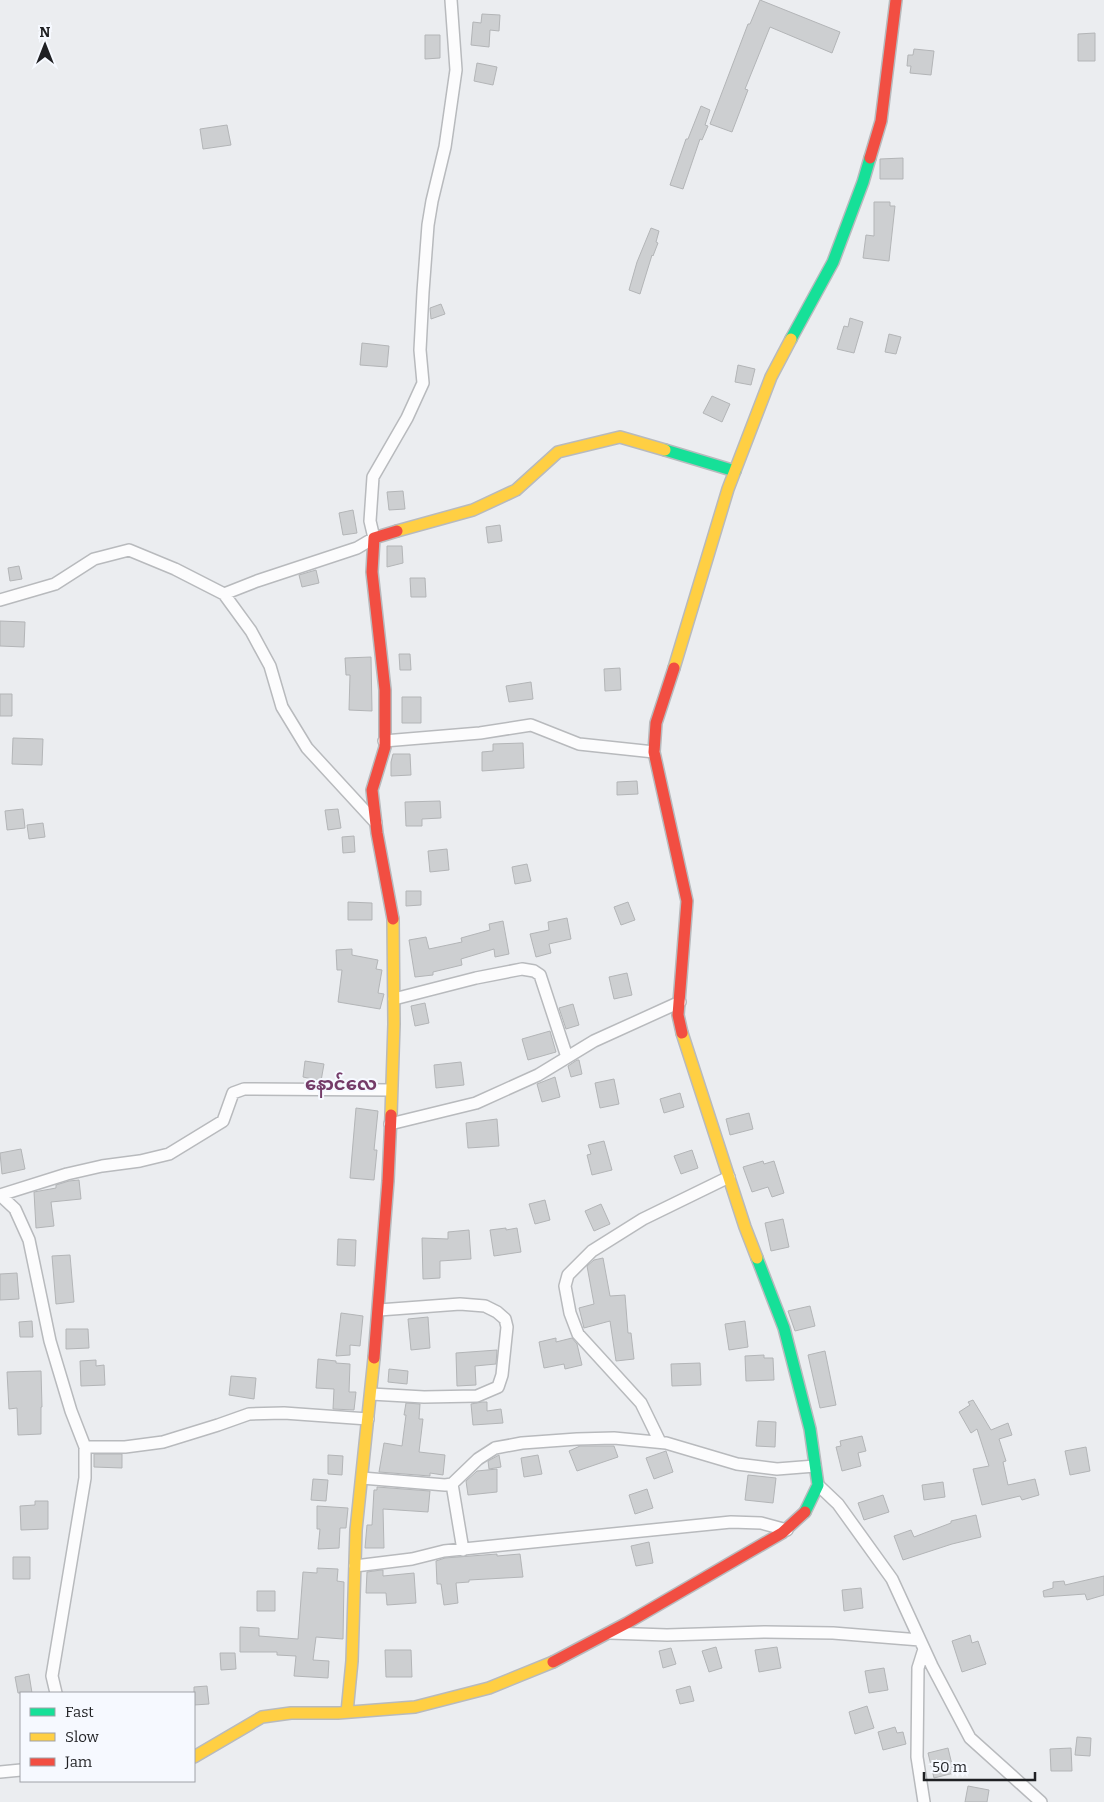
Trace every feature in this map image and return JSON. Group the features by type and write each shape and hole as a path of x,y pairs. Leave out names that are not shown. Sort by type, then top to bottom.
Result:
{"street":[{"path":"347,1712 352,1661 356,1530 379,1310 388,1181 394,999 393,921 372,790 385,747 385,690 372,572 374,538 370,521 373,477 407,418 423,383 420,350 428,225 445,147 456,70 452,0"},
{"path":"195,1756 262,1718 291,1713 347,1712 415,1707 489,1688 553,1662 787,1530 804,1514 818,1485 810,1429 784,1328 745,1227 686,1048 678,1015 687,901 654,752 656,723 686,632 728,489 771,377 833,262 863,182 881,121 896,0"},
{"path":"224,594 356,548 374,538 473,510 516,490 558,452 595,442 620,437 735,471"},
{"path":"0,600 55,584 94,559 129,550 175,568 224,594 251,631 270,666 282,707 307,748 376,823"},
{"path":"384,741 480,733 531,725 579,744 654,752"},
{"path":"394,999 476,978 522,969 534,971 540,975 567,1057"},
{"path":"390,1124 476,1103 538,1075 594,1041 680,1002"},
{"path":"56,1692 52,1676 85,1478 85,1447 70,1411 50,1341 29,1240 15,1209 0,1195 67,1174 169,1154 223,1121 233,1094 244,1089 391,1090"},
{"path":"660,1442 641,1403 578,1334 570,1313 565,1286 568,1275 592,1251 643,1219 729,1176"},
{"path":"371,1394 424,1397 477,1396 487,1393 498,1387 502,1376 507,1326 505,1319 497,1312 485,1306 460,1304 379,1310"},
{"path":"85,1447 125,1447 163,1442 249,1414 284,1413 368,1419"},
{"path":"362,1478 452,1484 478,1459 496,1448 522,1443 605,1438 660,1442 737,1464 777,1469 815,1466"},
{"path":"452,1484 462,1550"},
{"path":"818,1485 838,1504 892,1579 922,1645 970,1738 1041,1802"},
{"path":"355,1566 412,1559 444,1551 731,1522 761,1524 787,1530"},
{"path":"607,1633 667,1635 766,1632 824,1633 922,1645"},
{"path":"922,1645 918,1668 917,1757 924,1802"},
{"path":"0,1772 20,1770"}],"building":[{"path":"760,0 840,32 832,53 770,27 745,89 748,90 732,132 710,124 748,24 750,24"},
{"path":"482,14 500,15 499,31 490,30 489,47 471,45 473,22 481,23"},
{"path":"1095,33 1095,61 1078,61 1078,34"},
{"path":"425,35 440,35 440,58 425,59"},
{"path":"914,49 934,51 931,75 910,73 911,66 907,66 908,55 913,55"},
{"path":"477,63 497,67 493,85 474,81"},
{"path":"701,106 710,110 705,125 708,126 702,140 700,139 683,189 670,185 686,139 688,139"},
{"path":"227,125 231,145 203,149 200,129"},
{"path":"903,158 903,179 880,179 880,159"},
{"path":"874,202 890,202 890,206 895,206 889,261 863,258 866,235 874,236"},
{"path":"651,228 659,231 656,242 658,243 652,255 640,294 629,290 637,262"},
{"path":"441,304 445,314 431,319 430,308"},
{"path":"850,318 863,322 854,353 837,349 844,326 848,327"},
{"path":"889,334 901,337 896,354 885,352"},
{"path":"362,343 389,346 387,367 360,365"},
{"path":"738,365 755,369 751,385 735,382"},
{"path":"712,396 730,404 722,422 703,413"},
{"path":"403,491 405,509 389,510 387,492"},
{"path":"353,510 357,533 343,535 339,513"},
{"path":"500,525 502,541 488,543 486,527"},
{"path":"387,546 402,546 403,563 387,567"},
{"path":"19,566 22,579 10,581 8,568"},
{"path":"316,570 319,583 302,587 299,575"},
{"path":"410,578 425,578 426,597 411,597"},
{"path":"0,621 25,622 24,647 0,646"},
{"path":"399,654 410,654 411,670 400,670"},
{"path":"371,657 372,711 349,710 350,675 346,675 345,658"},
{"path":"620,668 621,690 605,691 604,669"},
{"path":"531,682 533,699 509,702 506,686"},
{"path":"0,694 12,694 12,716 0,716"},
{"path":"402,697 421,697 421,723 402,723"},
{"path":"13,738 43,739 42,765 12,764"},
{"path":"523,743 524,768 482,771 482,752 493,751 493,744"},
{"path":"393,754 410,754 411,775 391,776"},
{"path":"637,781 638,794 617,795 617,782"},
{"path":"440,801 441,818 422,819 422,826 406,826 405,802"},
{"path":"23,809 25,828 7,830 5,811"},
{"path":"338,809 341,828 328,830 325,810"},
{"path":"43,823 45,837 29,839 27,825"},
{"path":"354,836 355,852 343,853 342,837"},
{"path":"447,849 449,870 430,872 428,851"},
{"path":"527,864 531,881 515,884 512,867"},
{"path":"406,891 421,891 421,905 406,906"},
{"path":"348,902 372,903 372,920 348,920"},
{"path":"628,902 635,920 621,925 614,907"},
{"path":"567,918 571,939 549,944 551,953 536,957 530,934 549,930 548,922"},
{"path":"503,921 509,954 495,957 494,949 461,959 462,965 433,972 433,975 415,977 409,940 426,937 429,949 462,942 461,938 490,930 489,924"},
{"path":"352,949 352,955 378,960 376,969 382,970 378,993 384,994 380,1009 338,1002 342,970 337,970 336,950"},
{"path":"627,973 632,995 614,999 609,977"},
{"path":"425,1003 429,1023 415,1026 411,1006"},
{"path":"573,1004 579,1025 566,1029 559,1008"},
{"path":"550,1031 556,1052 528,1060 522,1039"},
{"path":"579,1060 582,1074 571,1077 568,1066"},
{"path":"305,1061 324,1064 321,1081 303,1077"},
{"path":"461,1062 464,1085 436,1088 434,1065"},
{"path":"555,1077 560,1097 542,1102 537,1084"},
{"path":"614,1079 619,1104 600,1108 595,1083"},
{"path":"680,1093 684,1107 664,1113 660,1099"},
{"path":"356,1108 378,1111 374,1150 377,1150 374,1180 350,1178"},
{"path":"749,1113 753,1129 730,1135 726,1119"},
{"path":"497,1119 499,1146 468,1148 466,1123"},
{"path":"604,1141 612,1170 592,1175 587,1155 591,1154 588,1145"},
{"path":"21,1149 25,1169 2,1174 0,1153"},
{"path":"692,1150 698,1168 681,1174 674,1156"},
{"path":"763,1161 764,1164 774,1161 784,1193 772,1197 768,1187 752,1192 743,1167"},
{"path":"79,1180 81,1199 51,1202 54,1226 36,1228 34,1192 56,1188 56,1185"},
{"path":"545,1200 550,1220 535,1224 529,1204"},
{"path":"601,1204 610,1224 594,1231 585,1211"},
{"path":"783,1219 789,1247 771,1251 765,1223"},
{"path":"506,1228 506,1230 517,1228 521,1252 494,1256 490,1230"},
{"path":"469,1230 471,1259 440,1261 440,1278 423,1279 422,1238 448,1239 448,1232"},
{"path":"338,1239 356,1240 355,1266 337,1265"},
{"path":"70,1255 74,1302 56,1304 52,1256"},
{"path":"603,1258 610,1296 625,1295 628,1333 631,1333 634,1359 616,1361 610,1321 584,1328 579,1308 594,1304 587,1266 594,1260"},
{"path":"17,1273 19,1299 0,1300 0,1274"},
{"path":"810,1306 815,1326 795,1331 788,1311"},
{"path":"341,1313 363,1316 360,1346 350,1345 350,1355 336,1356"},
{"path":"428,1317 430,1348 411,1350 408,1319"},
{"path":"32,1321 33,1337 20,1337 19,1322"},
{"path":"745,1321 748,1347 729,1350 725,1324"},
{"path":"66,1329 88,1329 89,1348 66,1349"},
{"path":"556,1338 556,1342 572,1338 577,1344 582,1365 565,1369 564,1364 544,1368 539,1342"},
{"path":"497,1350 496,1364 475,1366 476,1385 457,1386 456,1353"},
{"path":"825,1351 836,1405 820,1408 808,1355"},
{"path":"764,1355 764,1358 773,1358 774,1380 746,1381 745,1356"},
{"path":"318,1359 350,1364 349,1392 356,1392 354,1410 333,1409 334,1389 316,1388"},
{"path":"96,1360 96,1366 104,1365 105,1385 81,1386 80,1361"},
{"path":"700,1363 701,1385 672,1386 671,1364"},
{"path":"389,1369 408,1371 407,1384 388,1382"},
{"path":"41,1371 41,1434 18,1435 17,1408 9,1409 7,1372"},
{"path":"231,1376 256,1378 254,1399 229,1395"},
{"path":"973,1400 991,1430 1008,1423 1012,1435 999,1439 1006,1461 1003,1462 1008,1485 1035,1479 1039,1495 1022,1500 1020,1496 982,1505 973,1469 989,1466 977,1429 971,1433 959,1412 970,1405 968,1402"},
{"path":"487,1402 487,1411 501,1409 503,1423 473,1425 471,1404"},
{"path":"406,1403 420,1404 419,1419 423,1419 419,1452 445,1455 443,1475 430,1473 430,1476 379,1472 384,1443 402,1446"},
{"path":"758,1421 776,1422 775,1447 756,1446"},
{"path":"862,1436 866,1451 858,1453 861,1466 842,1471 836,1447 841,1446 840,1441"},
{"path":"580,1446 614,1446 618,1457 577,1471 569,1451"},
{"path":"1086,1447 1090,1471 1070,1475 1065,1451"},
{"path":"666,1451 673,1472 654,1479 646,1458"},
{"path":"94,1454 122,1454 122,1468 94,1467"},
{"path":"328,1455 343,1456 342,1475 328,1474"},
{"path":"499,1455 501,1467 489,1469 488,1461"},
{"path":"538,1455 542,1474 524,1477 521,1458"},
{"path":"497,1469 497,1492 468,1495 466,1481 477,1471"},
{"path":"748,1475 776,1478 773,1503 745,1500"},
{"path":"313,1479 328,1480 326,1501 311,1500"},
{"path":"943,1482 945,1497 924,1500 922,1485"},
{"path":"377,1487 430,1491 428,1512 383,1509 384,1548 365,1548 367,1525 372,1525 374,1490 377,1490"},
{"path":"647,1489 653,1508 635,1514 629,1495"},
{"path":"883,1495 889,1512 864,1520 858,1503"},
{"path":"35,1501 48,1501 48,1529 21,1530 20,1506 35,1505"},
{"path":"317,1506 348,1508 346,1528 340,1528 339,1548 318,1549 320,1529 317,1529"},
{"path":"976,1515 981,1537 903,1560 894,1536 911,1530 914,1537 951,1523 951,1521"},
{"path":"649,1542 653,1563 636,1566 631,1546"},
{"path":"497,1554 497,1556 520,1554 523,1577 469,1580 469,1582 456,1583 458,1603 444,1605 441,1584 437,1584 436,1561 445,1558"},
{"path":"13,1557 30,1557 30,1579 13,1579"},
{"path":"317,1568 338,1569 337,1581 344,1582 343,1639 316,1637 313,1660 329,1661 328,1678 294,1676 296,1656 277,1655 277,1652 240,1652 240,1627 259,1628 259,1636 298,1639 303,1572 317,1573"},
{"path":"383,1570 383,1576 414,1573 416,1603 387,1605 386,1593 366,1593 367,1572"},
{"path":"1104,1576 1104,1595 1087,1600 1085,1594 1044,1597 1043,1591 1053,1588 1053,1582 1064,1581 1065,1585"},
{"path":"861,1588 863,1608 844,1611 842,1590"},
{"path":"257,1591 275,1591 275,1611 257,1611"},
{"path":"970,1635 972,1643 978,1641 986,1664 962,1672 952,1641"},
{"path":"716,1647 722,1668 709,1672 702,1651"},
{"path":"777,1647 781,1668 759,1672 755,1650"},
{"path":"671,1648 676,1664 663,1668 659,1651"},
{"path":"385,1650 411,1650 412,1677 386,1677"},
{"path":"220,1653 235,1653 236,1669 221,1670"},
{"path":"884,1668 888,1690 869,1693 865,1671"},
{"path":"29,1674 32,1692 18,1693 15,1677"},
{"path":"207,1686 209,1704 195,1705 194,1687"},
{"path":"690,1686 694,1701 680,1704 676,1690"},
{"path":"867,1706 874,1728 855,1734 849,1712"},
{"path":"895,1727 897,1733 903,1732 906,1744 883,1750 878,1732"},
{"path":"1077,1737 1091,1738 1090,1756 1075,1755"},
{"path":"948,1748 954,1773 934,1778 928,1753"},
{"path":"1071,1748 1072,1771 1051,1771 1050,1749"},
{"path":"968,1786 989,1790 987,1802 965,1802"}],"traffic: fast":[{"path":"791,339 833,262 870,158"},
{"path":"665,450 735,471"},
{"path":"757,1258 784,1328 810,1429 818,1485 805,1512"}],"traffic: slow":[{"path":"674,668 728,489 771,377 791,339"},
{"path":"397,531 473,510 516,490 558,452 620,437 665,450"},
{"path":"391,1115 394,1024 393,919"},
{"path":"682,1033 745,1227 757,1258"},
{"path":"347,1712 352,1661 356,1530 374,1358"},
{"path":"195,1756 262,1717 291,1713 338,1713 415,1707 489,1688 553,1662"}],"traffic: jam":[{"path":"870,158 881,121 896,0"},
{"path":"393,919 377,833 372,790 385,747 385,690 372,572 374,538 397,531"},
{"path":"674,668 656,723 654,752 687,901 678,1015 682,1033"},
{"path":"374,1358 388,1181 391,1115"},
{"path":"553,1662 627,1623 782,1533 805,1512"}],"district":[{"name":"နောင်လေ","path":"341,1084"}]}
